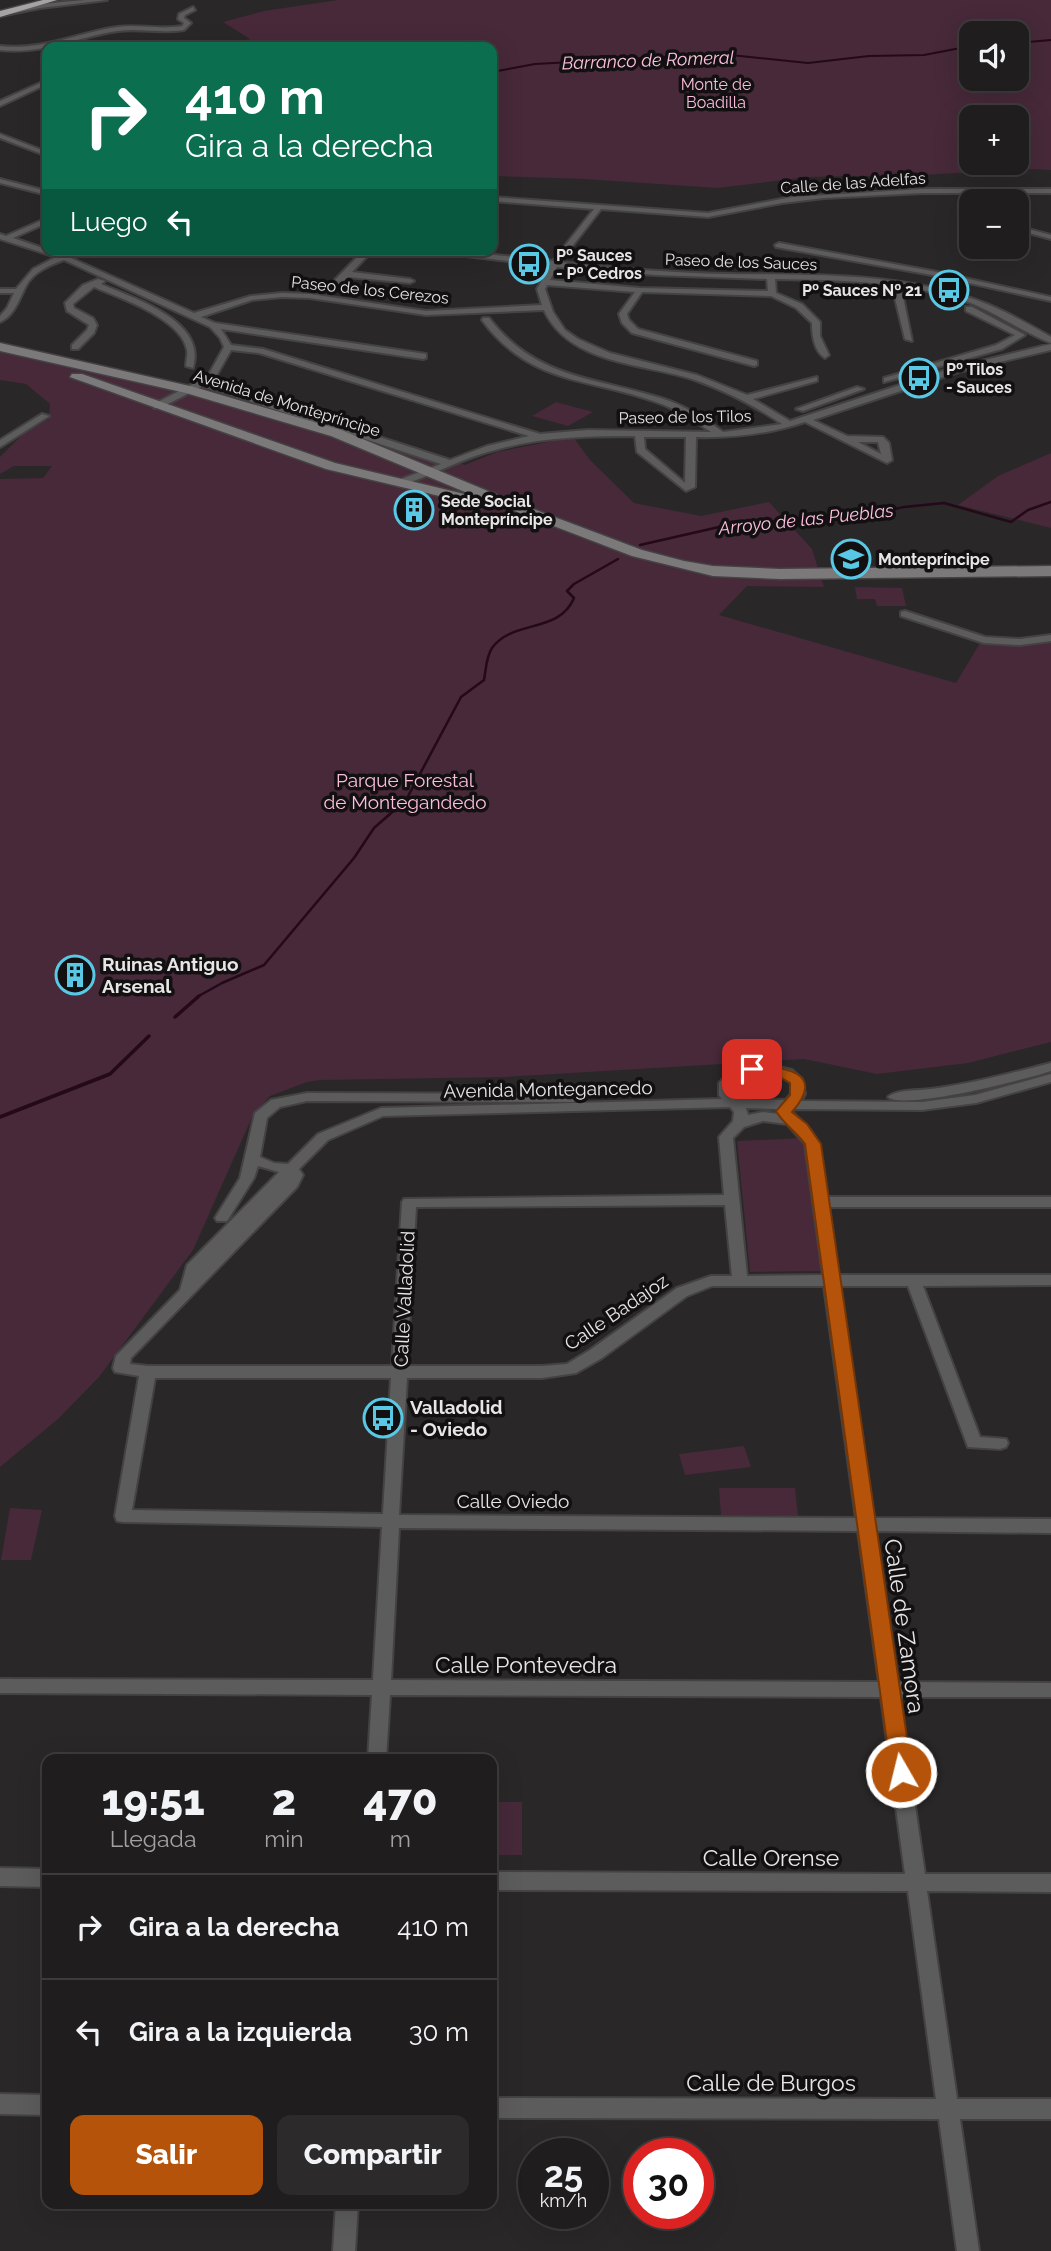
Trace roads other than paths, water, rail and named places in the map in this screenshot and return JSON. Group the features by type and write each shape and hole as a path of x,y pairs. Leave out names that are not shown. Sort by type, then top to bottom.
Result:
{"highway":[{"path":"0,9 13,0"},
{"path":"0,9 20,0"},
{"path":"0,9 40,0"},
{"path":"0,9 53,0"}],"street":[{"path":"0,9 104,0"},
{"path":"61,42 116,29 139,27 167,32 184,28 188,23 181,19 182,14 193,9"},
{"path":"0,48 42,46"},
{"path":"0,104 42,84"},
{"path":"0,136 42,152"},
{"path":"0,181 42,192"},
{"name":"Calle de las Adelfas","path":"497,199 708,215 733,214 789,199 874,193 959,191"},
{"name":"Calle de las Adelfas","path":"1029,191 1051,191"},
{"path":"598,209 555,264 541,289 545,306 561,331 591,348 690,376 747,398 789,425"},
{"path":"4,237 42,221"},
{"path":"1029,231 1051,237"},
{"path":"4,237 42,250"},
{"path":"779,245 932,272 1051,299"},
{"path":"48,265 54,256"},
{"path":"60,256 214,325 423,356"},
{"path":"0,320 16,304 28,279 48,265 72,256"},
{"path":"81,256 78,258 81,264"},
{"path":"330,290 363,256"},
{"name":"Paseo de los Sauces","path":"486,256 689,275 771,276 902,289 918,288 945,293 993,308 1051,340"},
{"path":"48,265 81,264"},
{"path":"918,288 932,272"},
{"path":"346,274 410,281"},
{"path":"771,276 772,294"},
{"path":"75,347 91,331 93,325 90,320 70,309 69,303 86,287 111,278"},
{"path":"544,282 640,290 772,294 799,306 816,322 816,336 825,355"},
{"path":"94,284 169,318 189,342 193,360 190,366"},
{"path":"826,286 902,289 909,339"},
{"path":"640,290 623,314 625,321 635,331 754,363"},
{"path":"0,291 20,291"},
{"path":"265,296 417,318"},
{"name":"Paseo de los Cerezos","path":"195,316 265,296 310,296 426,313 545,306"},
{"path":"887,380 999,347 1021,335 953,303"},
{"path":"978,313 993,308"},
{"path":"486,320 494,334 506,346 540,365 576,379 660,401 683,410 721,435"},
{"path":"214,325 228,347"},
{"name":"Paseo de los Tilos","path":"399,483 490,448 539,437 589,433 691,436 743,434 789,425 954,370 1051,346"},
{"path":"157,406 211,378 228,347"},
{"path":"228,347 260,351 539,437"},
{"name":"Avenida de Montepríncipe","path":"0,350 189,390 352,438 507,504 637,552 713,571 780,574 1051,571"},
{"name":"Avenida de Montepríncipe","path":"0,350 331,466 492,505 655,564 709,575 778,580 1051,577"},
{"path":"940,363 954,370"},
{"path":"747,398 814,379"},
{"path":"204,383 449,463"},
{"path":"850,384 874,397"},
{"path":"800,409 860,389"},
{"path":"0,444 45,416"},
{"path":"807,419 845,439"},
{"path":"639,435 640,450 686,488 690,486 691,436"},
{"path":"905,614 984,640 1020,642 1051,638"},
{"name":"Avenida Montegancedo","path":"222,1218 240,1192 253,1159 260,1116 276,1103 307,1097 730,1100 884,1098 927,1095 1005,1082 1051,1068"},
{"path":"740,1122 741,1111 730,1100 727,1084 736,1074 762,1069 790,1074 798,1084 794,1100 784,1111 790,1120"},
{"name":"Avenida Montegancedo","path":"794,1100 867,1107 922,1105 976,1099 1051,1078"},
{"path":"366,1117 371,1110 370,1098"},
{"name":"Avenida Montegancedo","path":"120,1367 124,1356 186,1290 292,1184 296,1175 291,1169 323,1137 366,1117 410,1109 730,1100"},
{"path":"740,1279 725,1141 729,1132 740,1122 760,1116 790,1120"},
{"name":"Calle de Zamora","path":"790,1120 801,1127 813,1144 968,2251"},
{"path":"253,1159 272,1167 291,1169"},
{"name":"Calle Valladolid","path":"377,1754 409,1202 731,1200"},
{"path":"821,1202 1051,1202"},
{"path":"913,1279 974,1443 1000,1443"},
{"name":"Calle Badajoz","path":"120,1367 148,1372 542,1373 570,1369 596,1354 682,1292 711,1281 1051,1280"},
{"name":"Calle Oviedo","path":"148,1372 122,1516 390,1521 1051,1525"},
{"name":"Calle Pontevedra","path":"0,1686 1051,1690"},
{"path":"0,1877 42,1878"},
{"name":"Calle Orense","path":"497,1881 1051,1883"},
{"path":"0,2104 42,2105"},
{"name":"Calle de Burgos","path":"497,2108 1051,2109"},
{"path":"344,2251 347,2209"}],"waterway":[{"name":"Barranco de Romeral","path":"1029,42 1051,40"},
{"name":"Barranco de Romeral","path":"497,71 535,64 721,54 808,63 869,56 924,55 959,48"},
{"name":"Arroyo de las Pueblas","path":"640,545 719,527 809,518 854,517 904,507 944,503 1011,522 1028,510 1051,502"},
{"name":"Arroyo de las Pueblas","path":"197,997 264,965 354,858 374,828 406,800 461,697 484,680 487,659 492,648 512,633 558,617 574,598 567,591 574,584 618,559"},
{"name":"Arroyo de las Pueblas","path":"175,1017 199,996"},
{"name":"Arroyo de las Pueblas","path":"0,1117 110,1074 149,1036"}],"place":[{"name":"Pº Sauces - Pº Cedros","path":"529,264"},
{"name":"Pº Sauces Nº 21","path":"949,290"},
{"name":"Pº Tilos - Sauces","path":"919,378"},
{"name":"Sede Social Montepríncipe","path":"414,510"},
{"name":"Montepríncipe","path":"851,559"},
{"name":"Ruinas Antiguo Arsenal","path":"75,975"},
{"name":"Valladolid - Oviedo","path":"383,1418"}],"park label":[{"name":"Monte de Boadilla","path":"716,93"},
{"name":"Parque Forestal de Montegandedo","path":"405,791"}]}
